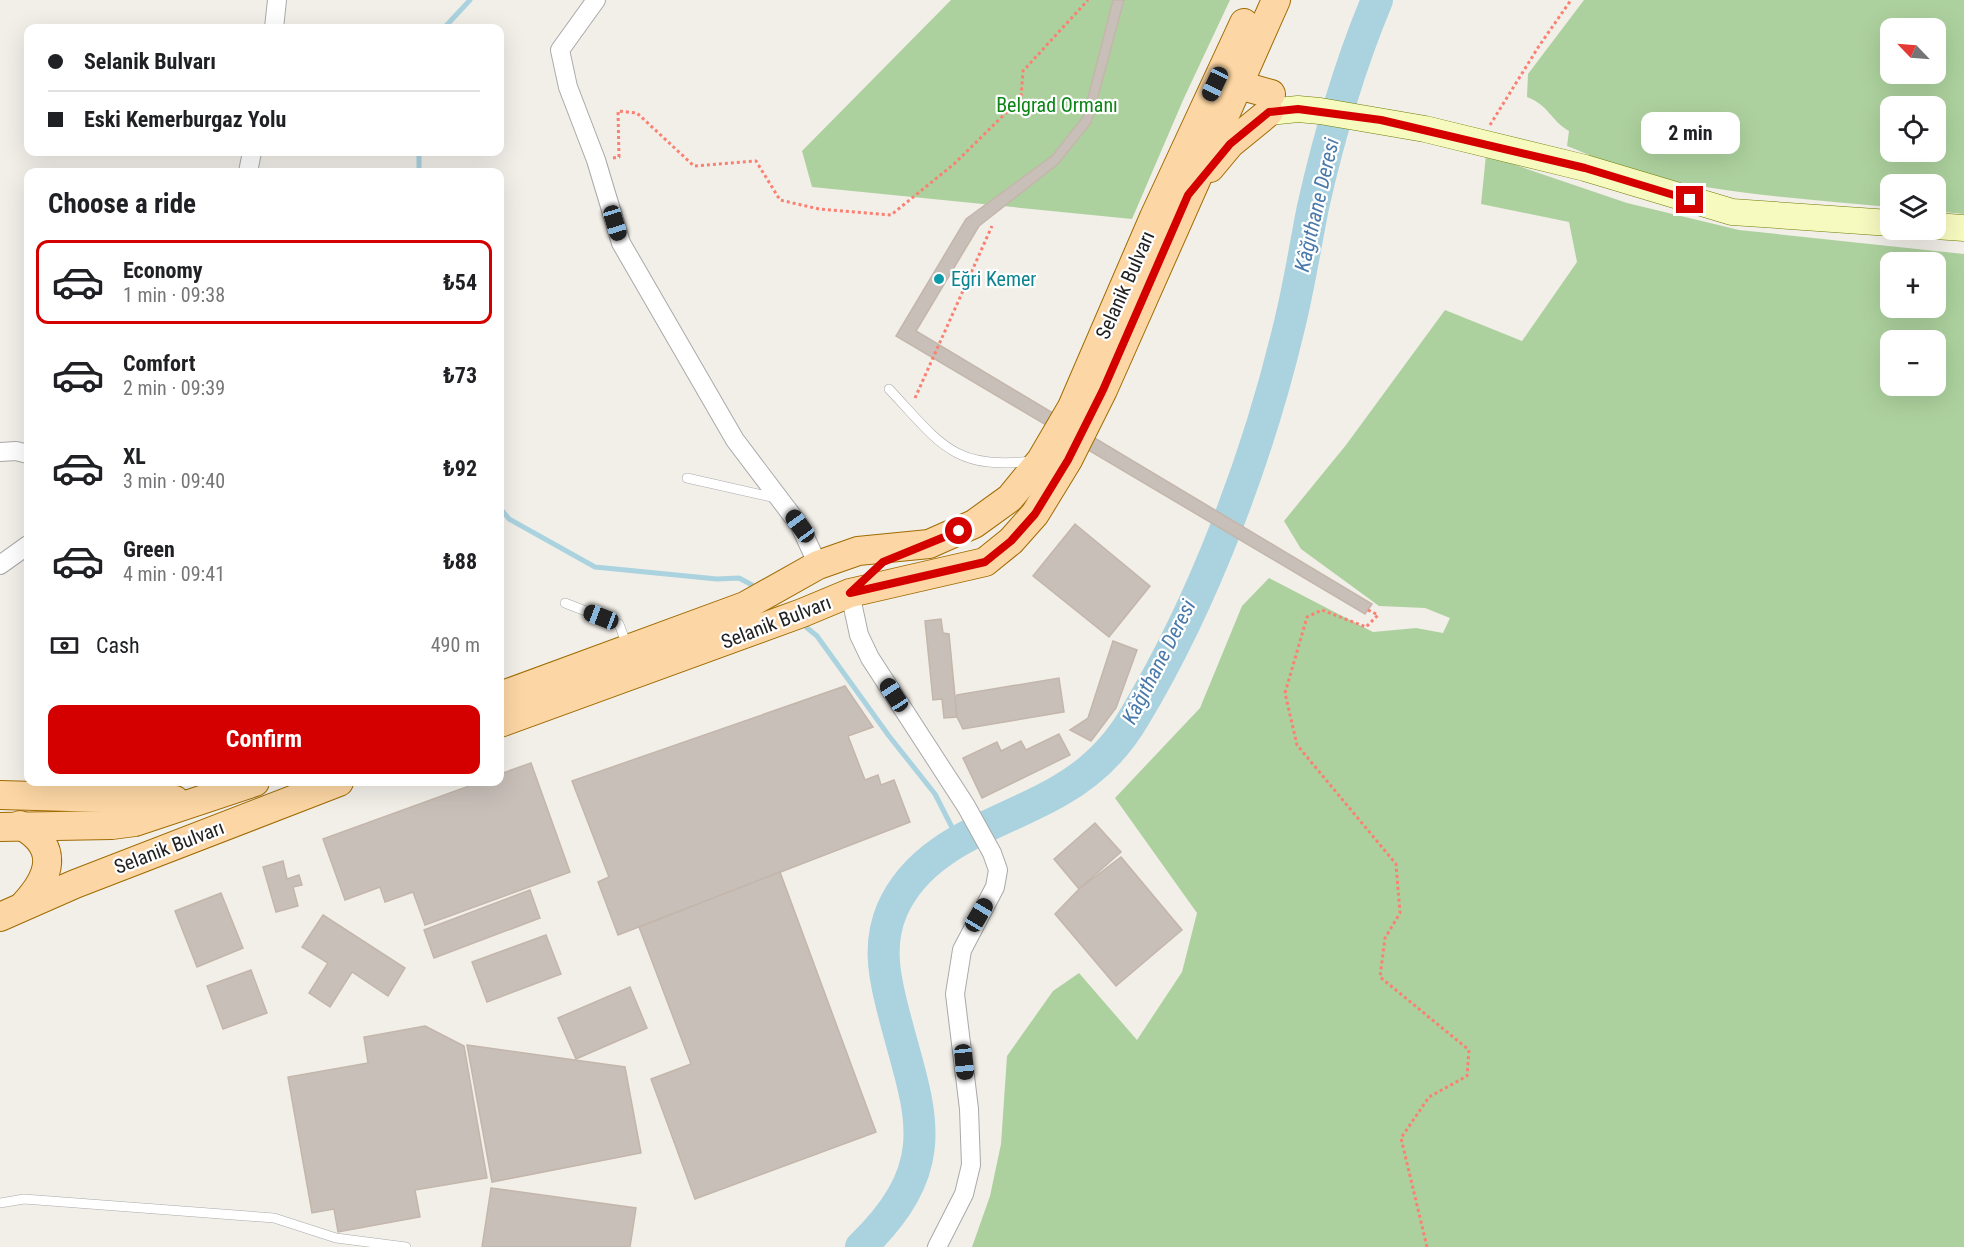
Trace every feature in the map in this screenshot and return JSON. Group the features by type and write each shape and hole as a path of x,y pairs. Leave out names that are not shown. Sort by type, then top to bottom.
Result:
{"main road":[{"path":"1228,89 1255,0"},
{"path":"1228,89 1256,42 1276,0"},
{"path":"1256,42 1258,61 1270,103"},
{"path":"1228,89 1246,107 1270,103 1381,120 1585,168 1732,213 1880,222"},
{"name":"Selanik Bulvarı","path":"504,722 850,593 985,562 1011,541 1035,514 1068,460 1103,390 1188,195 1228,89"},
{"name":"Selanik Bulvarı","path":"504,695 745,606 814,567 858,551 929,544 974,524 1010,498 1041,460 1072,407 1228,89"},
{"path":"1188,195 1230,144 1270,103"},
{"path":"1946,227 1964,228"},
{"path":"814,567 834,579 850,593 883,562 929,544"},
{"name":"Selanik Bulvarı","path":"7,823 112,825 135,822 244,786"},
{"name":"Selanik Bulvarı","path":"7,911 310,787"},
{"path":"0,795 201,801"},
{"path":"7,823 34,833 46,850 47,861 46,874 39,889 7,911"}],"street":[{"path":"274,24 277,0"},
{"path":"596,0 561,50 568,87 596,160 621,243 735,440 800,526 814,567"},
{"path":"0,452 24,453"},
{"path":"0,565 24,548"},
{"path":"850,593 859,634 870,658 966,806 992,853 998,870 995,887 962,950 955,994 969,1109 971,1165 964,1194 938,1247"}],"lane":[{"path":"889,389 952,452 970,460 1001,465 1041,460"},
{"path":"687,478 781,499"},
{"path":"565,603 619,624 629,650"},
{"path":"0,1203 35,1200 274,1218 336,1238 405,1247"}],"path":[{"path":"596,160 619,157 618,111 637,113 694,166 756,161 780,200 819,209 891,215 954,164 1021,98 1023,71 1088,0"},
{"path":"1480,142 1510,91 1571,0"},
{"path":"909,411 947,321 992,225"},
{"path":"1368,610 1378,615 1366,627 1322,610 1307,617 1285,693 1297,746 1396,864 1400,913 1385,938 1380,977 1469,1050 1467,1076 1429,1097 1401,1138 1427,1247"}],"green space":[{"name":"Belgrad Ormanı","path":"951,0 1230,0 1184,98 1132,219 812,187 802,151"},
{"path":"1584,0 1964,0 1964,214 1946,212 1946,174 1880,174 1880,206 1730,191 1626,170 1567,146 1569,131 1540,104 1527,97 1528,74"},
{"path":"1486,155 1627,203 1739,230 1945,252 1880,252 1880,318 1946,318 1946,252 1964,254 1964,1247 972,1247 990,1196 1001,1144 1007,1056 1053,991 1079,973 1137,1040 1182,972 1197,913 1115,798 1200,708 1242,606 1269,578 1373,632 1416,628 1443,633 1450,618 1425,608 1379,606 1301,549 1284,521 1346,445 1445,310 1522,341 1577,262 1569,222 1481,204"}],"building":[{"name":"Eğri Kemer","path":"1113,0 1124,0 1091,123 1058,164 979,226 916,331 1372,604 1365,614 896,336 966,219 1052,156 1083,117"},
{"path":"1075,524 1150,586 1109,637 1033,576"},
{"path":"941,619 943,633 949,634 957,717 944,718 942,699 933,700 925,621"},
{"path":"1113,641 1137,650 1116,708 1091,741 1070,730 1088,718"},
{"path":"1059,678 1064,712 963,729 957,717 955,699 957,695"},
{"path":"845,686 873,727 848,736 865,780 878,775 881,785 894,780 910,822 618,935 598,882 609,877 572,781"},
{"path":"1059,734 1070,755 982,798 963,758 997,742 1001,751 1021,741 1026,750"},
{"path":"531,763 570,872 425,925 413,892 385,902 380,887 345,900 323,839 469,786 504,786 504,773"},
{"path":"1095,823 1121,852 1079,889 1054,859"},
{"path":"1121,857 1182,930 1116,986 1055,914 1079,889"},
{"path":"283,861 287,879 299,875 302,885 293,887 298,906 276,912 263,867"},
{"path":"780,872 876,1132 695,1199 651,1079 691,1064 639,927"},
{"path":"530,890 540,918 434,958 424,930"},
{"path":"221,893 243,948 197,967 175,911"},
{"path":"323,915 405,968 388,996 352,972 330,1007 309,993 328,963 302,947"},
{"path":"546,935 561,974 487,1002 472,962"},
{"path":"251,970 267,1013 223,1029 207,986"},
{"path":"630,987 647,1028 576,1059 558,1018"},
{"path":"425,1026 464,1046 487,1178 415,1190 420,1217 338,1232 334,1209 312,1213 288,1077 368,1063 364,1037"},
{"path":"467,1045 625,1067 641,1153 492,1182"},
{"path":"491,1188 636,1208 630,1247 482,1247"}],"waterway":[{"path":"448,24 470,0"},
{"name":"Kâğıthane Deresi","path":"861,1247 889,1215 908,1186 917,1158 920,1130 910,1072 884,967 885,933 892,910 905,886 943,851 965,837 1059,791 1092,768 1128,727 1160,672 1206,577 1262,426 1293,312 1313,207 1340,102 1377,0"},
{"path":"419,156 419,168"},
{"path":"504,513 509,519 595,567 717,579 739,578 752,585"},
{"path":"806,627 817,636 889,736 935,794 959,841"}],"place":[{"name":"Eğri Kemer","path":"939,279"}],"route":[{"path":"959,531 883,562 850,593 985,562 1011,541 1035,514 1068,460 1103,390 1188,195 1230,144 1269,112 1298,109 1381,120 1585,168 1690,200"}]}
